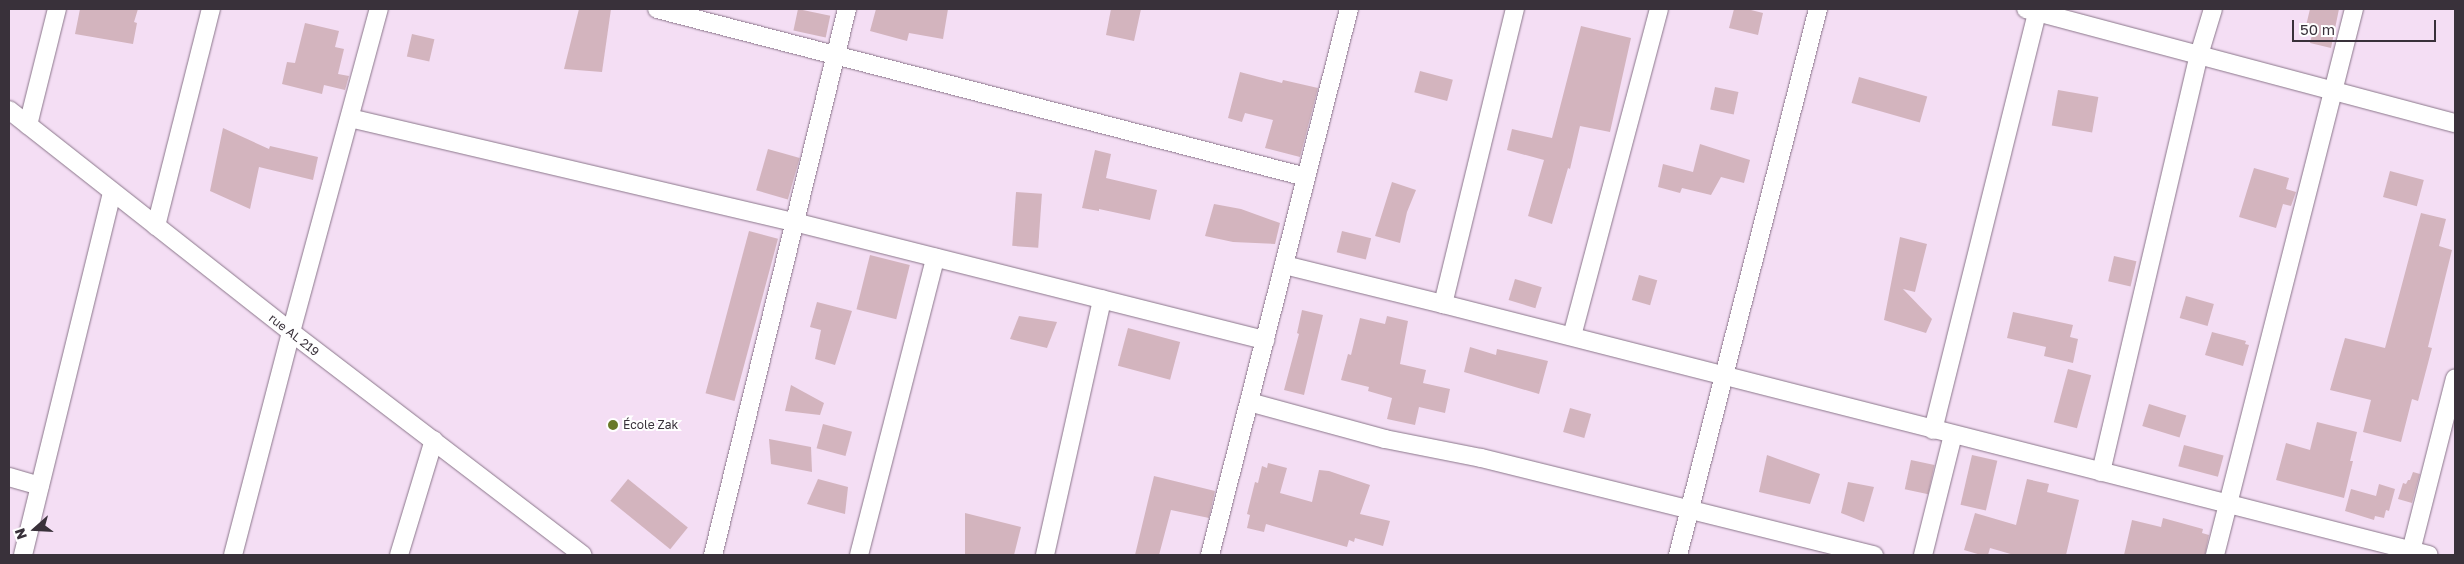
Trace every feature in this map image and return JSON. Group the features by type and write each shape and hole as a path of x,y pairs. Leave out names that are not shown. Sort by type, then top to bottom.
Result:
{"street":[{"path":"28,125 57,9"},
{"path":"156,226 211,9"},
{"path":"233,555 291,332 380,9"},
{"path":"657,9 1306,177"},
{"path":"713,555 846,9"},
{"path":"1443,304 1515,9"},
{"path":"1572,336 1659,9"},
{"path":"1678,555 1818,9"},
{"path":"2101,472 2199,55 2213,9"},
{"path":"2215,555 2354,9"},
{"path":"1210,555 1306,177 1343,10"},
{"path":"1933,430 2032,10 2455,123"},
{"name":"rue AL 219","path":"9,110 291,332 584,555"},
{"path":"350,118 794,222 1265,340"},
{"path":"23,555 112,192"},
{"path":"860,555 936,258"},
{"path":"1284,266 1572,336 1724,377 2429,555"},
{"path":"1045,555 1102,299"},
{"path":"2411,551 2455,382"},
{"path":"1249,402 1385,439 1481,458 1874,555"},
{"path":"1923,555 1953,435"},
{"path":"399,555 434,440"},
{"path":"9,477 40,486"}],"building":[{"path":"80,9 138,9 134,22 137,23 133,44 75,34"},
{"path":"579,9 611,9 602,72 564,69"},
{"path":"798,9 830,16 826,37 793,31"},
{"path":"876,9 948,9 943,39 909,33 907,41 870,31"},
{"path":"1111,9 1141,9 1134,41 1106,35"},
{"path":"1734,9 1747,9 1763,13 1758,35 1729,28"},
{"path":"2310,9 2339,9 2331,48 2310,43 2312,35 2304,34"},
{"path":"305,23 339,31 335,47 344,49 338,74 349,76 345,90 324,85 322,94 282,84 287,62 295,63"},
{"path":"1581,26 1631,38 1610,132 1580,126 1570,169 1568,168 1552,224 1528,216 1544,160 1507,150 1512,129 1552,138"},
{"path":"412,34 434,39 429,62 407,56"},
{"path":"1420,71 1453,80 1447,101 1414,92"},
{"path":"1240,72 1282,83 1283,80 1318,88 1300,157 1265,148 1273,120 1245,113 1242,122 1228,118"},
{"path":"1859,77 1927,97 1920,123 1852,103"},
{"path":"1715,87 1738,92 1734,114 1710,109"},
{"path":"2058,90 2098,97 2092,133 2052,125"},
{"path":"223,128 269,149 270,146 318,157 313,180 259,167 250,209 210,191"},
{"path":"1700,144 1750,160 1744,183 1721,177 1711,195 1682,188 1680,193 1658,187 1663,164 1693,172"},
{"path":"768,149 800,158 788,199 756,190"},
{"path":"1095,150 1111,154 1106,178 1157,190 1150,220 1099,209 1099,211 1082,208"},
{"path":"2254,168 2289,178 2286,189 2296,192 2291,206 2283,204 2276,228 2239,217"},
{"path":"2390,171 2424,180 2417,206 2383,197"},
{"path":"1392,182 1416,190 1407,212 1400,243 1375,236"},
{"path":"1016,192 1042,194 1038,248 1012,246"},
{"path":"1214,204 1241,209 1280,223 1275,244 1233,242 1205,236"},
{"path":"2421,213 2446,219 2439,246 2452,250 2428,347 2432,348 2418,401 2412,399 2401,442 2363,432 2371,400 2330,390 2345,338 2385,348"},
{"path":"749,231 778,239 734,401 706,393"},
{"path":"1342,231 1371,238 1366,260 1337,252"},
{"path":"1900,237 1927,244 1915,292 1903,289 1932,319 1926,333 1884,320"},
{"path":"870,255 910,265 896,319 856,309"},
{"path":"2114,256 2136,261 2131,287 2108,281"},
{"path":"1639,275 1657,280 1650,305 1632,300"},
{"path":"1515,279 1542,287 1535,308 1509,300"},
{"path":"2186,296 2214,304 2208,326 2180,318"},
{"path":"817,302 852,311 835,365 815,359 821,330 810,327"},
{"path":"1302,310 1323,315 1304,395 1284,390 1299,334 1297,333"},
{"path":"2013,312 2073,325 2070,337 2078,339 2073,363 2044,356 2046,347 2007,338"},
{"path":"1019,316 1057,322 1047,348 1010,339"},
{"path":"1387,316 1408,321 1400,364 1426,370 1423,383 1450,389 1445,413 1419,407 1415,425 1387,419 1392,398 1368,391 1369,387 1341,380 1348,354 1351,355 1360,318 1385,324"},
{"path":"1128,328 1180,342 1170,380 1118,366"},
{"path":"2212,332 2246,341 2245,344 2249,345 2243,366 2205,355"},
{"path":"1470,347 1496,355 1497,349 1548,361 1539,394 1464,372"},
{"path":"2068,369 2091,375 2077,428 2054,422"},
{"path":"791,385 824,403 820,415 785,411"},
{"path":"2149,404 2186,415 2180,437 2142,426"},
{"path":"1570,408 1591,414 1584,438 1563,432"},
{"path":"2317,422 2357,432 2350,461 2353,461 2344,498 2276,480 2286,443 2310,450"},
{"path":"823,424 852,432 846,456 817,448"},
{"path":"769,439 811,447 812,472 771,464"},
{"path":"2184,445 2224,456 2218,477 2178,466"},
{"path":"1767,455 1820,474 1810,504 1759,492"},
{"path":"1972,455 1997,461 1986,511 1961,505"},
{"path":"1911,460 1934,465 1928,494 1905,489"},
{"path":"1268,463 1287,468 1280,493 1312,502 1319,470 1329,471 1370,485 1360,514 1390,521 1383,546 1355,538 1354,542 1349,540 1347,547 1266,524 1264,532 1247,528 1250,515 1247,514 1255,482 1258,483 1262,466 1267,468"},
{"path":"2413,472 2420,474 2412,503 2398,499 2403,483 2406,484 2410,480"},
{"path":"1154,476 1215,491 1209,518 1171,510 1159,555 1135,555"},
{"path":"628,479 688,527 670,549 610,501"},
{"path":"818,479 848,487 845,514 807,504"},
{"path":"2027,479 2049,484 2047,492 2079,500 2066,555 2014,555 1990,548 1988,555 1981,555 1964,550 1975,513 2016,525"},
{"path":"1848,482 1874,487 1864,522 1841,513"},
{"path":"2379,484 2395,489 2389,511 2386,510 2384,518 2375,516 2374,520 2345,511 2351,489 2376,496"},
{"path":"965,513 1021,527 1014,555 965,555"},
{"path":"2163,518 2203,529 2202,533 2209,535 2205,555 2124,555 2132,520 2161,527"}],"place":[{"name":"École Zak","path":"613,425"}]}
